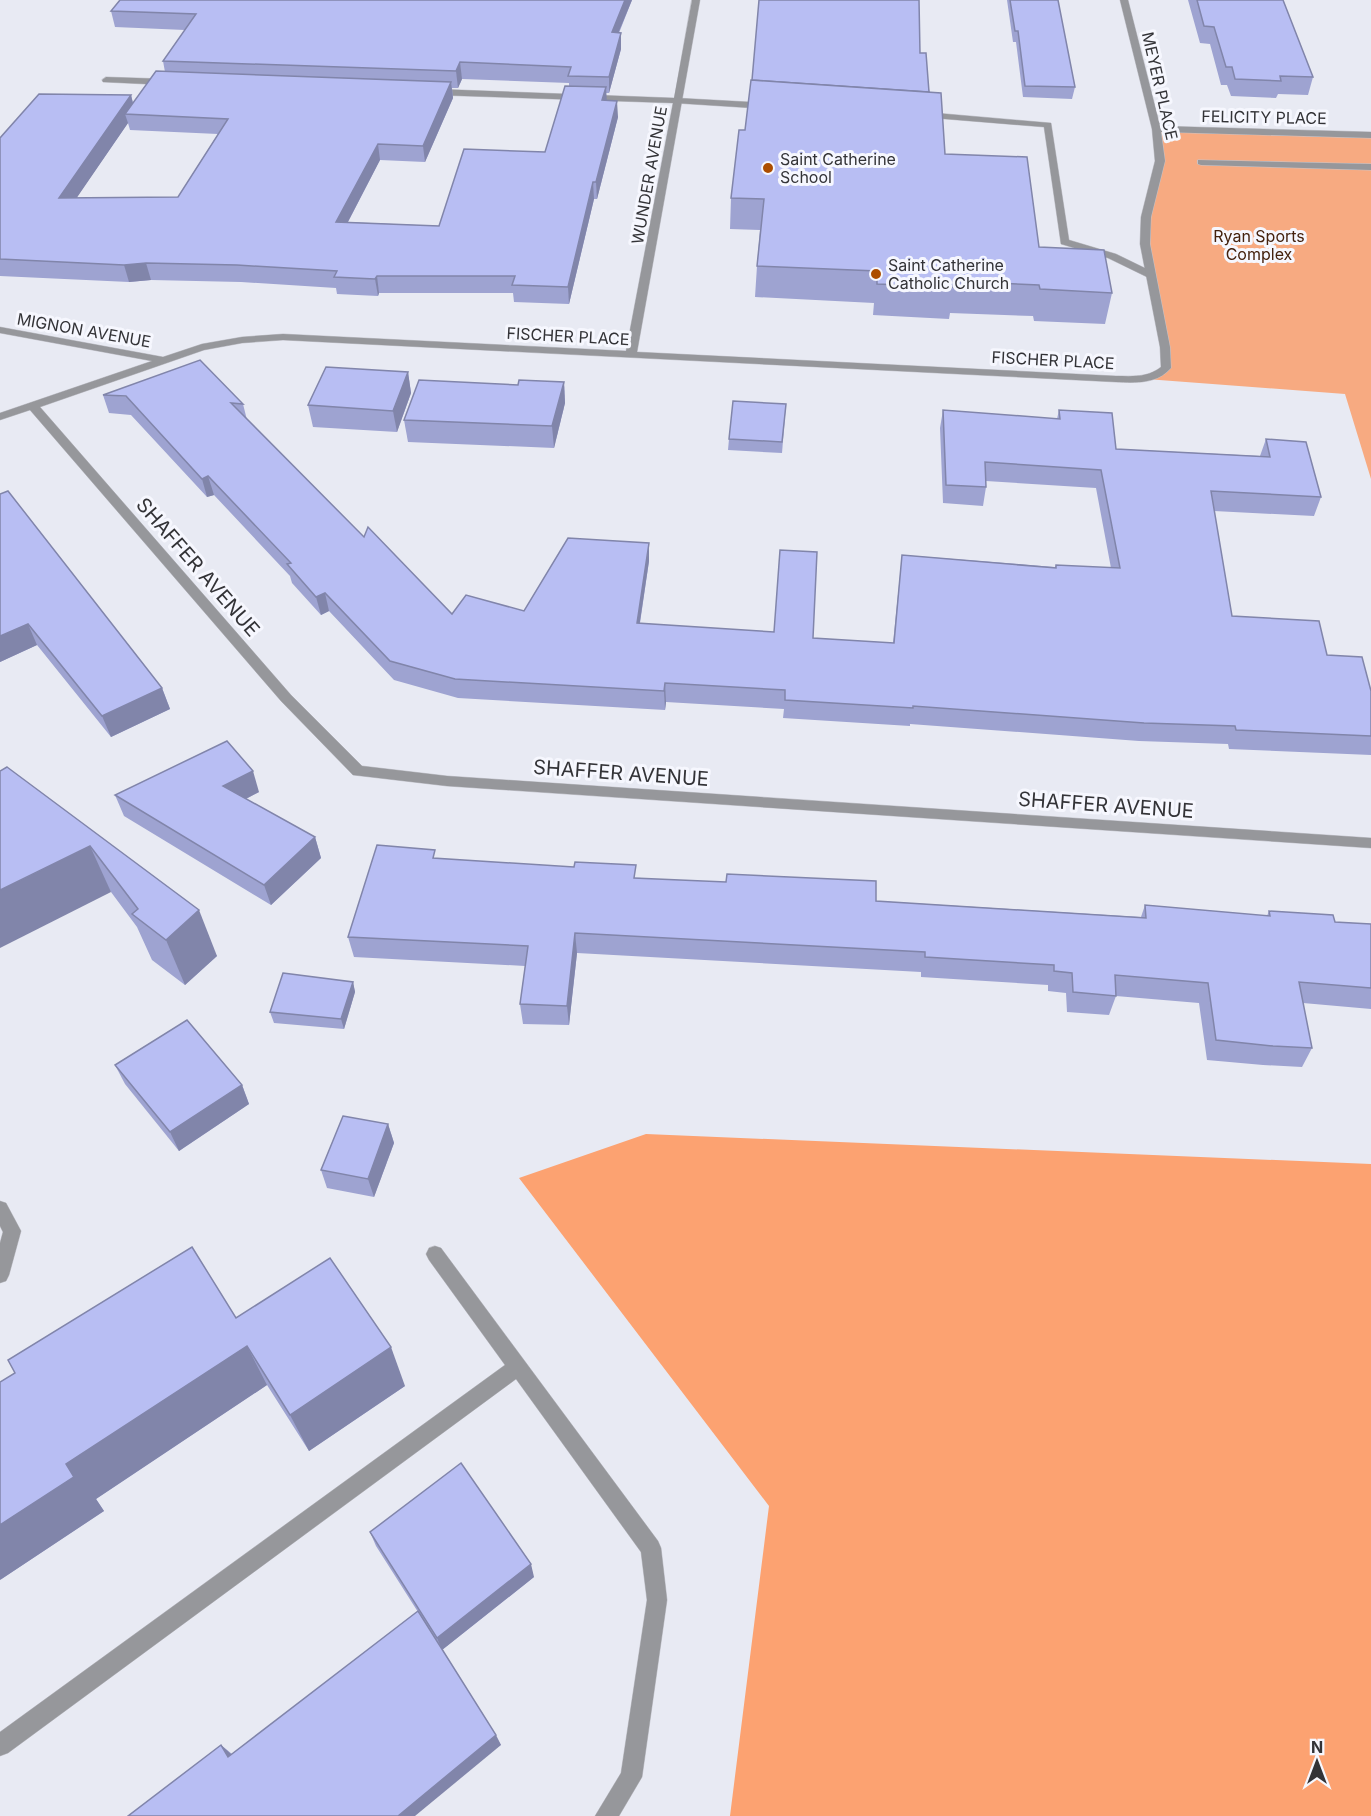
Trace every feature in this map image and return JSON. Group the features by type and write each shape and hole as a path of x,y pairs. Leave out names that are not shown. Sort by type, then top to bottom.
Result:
{"street":[{"name":"WUNDER AVENUE","path":"631,355 696,0"},
{"name":"MEYER PLACE","path":"1124,0 1156,129 1160,161 1146,217 1145,244 1167,368 1159,375 1146,379"},
{"path":"106,80 177,83"},
{"path":"427,92 780,107"},
{"path":"912,115 1048,125 1064,242 1112,256 1151,275"},
{"name":"FELICITY PLACE","path":"1156,129 1371,135"},
{"path":"1201,162 1371,167"},
{"name":"MIGNON AVENUE","path":"0,330 162,360"},
{"name":"FISCHER PLACE","path":"0,417 202,347 243,340 283,337 1146,379"},
{"name":"SHAFFER AVENUE","path":"32,405 286,698 358,771 458,782 1371,843"},
{"path":"0,1209 12,1231 0,1275"},
{"path":"435,1254 651,1548 657,1600 631,1777 606,1816"},
{"path":"0,1745 517,1367"}],"green space":[{"name":"Ryan Sports Complex","path":"1156,129 1371,135 1371,479 1345,394 1146,379 1166,368 1145,244 1157,180"}],"shaded area":[{"path":"646,1134 1371,1164 1371,1816 730,1816 769,1506 519,1178"}],"building":[{"path":"120,0 625,0 612,32 621,33 609,77 568,76 571,67 460,62 456,71 163,61 196,14 111,11"},
{"path":"759,0 919,0 920,53 926,53 929,92 752,80"},
{"path":"1010,0 1058,0 1075,87 1025,86 1018,31 1015,31"},
{"path":"1197,0 1283,0 1313,77 1280,76 1281,81 1235,79 1232,67 1226,67 1214,27 1204,26"},
{"path":"156,71 451,82 423,146 378,144 336,222 439,226 464,149 545,152 565,86 606,87 602,100 617,101 596,182 593,182 568,287 512,285 515,276 377,276 375,279 334,277 337,271 237,265 146,263 124,265 0,259 0,138 39,94 131,95 59,198 178,197 228,119 125,114"},
{"path":"751,80 941,93 945,154 1027,157 1039,247 1104,250 1112,293 1040,289 1039,285 953,281 953,287 877,284 877,271 757,266 764,199 731,198 739,130 745,130"},
{"path":"200,360 243,404 231,403 364,537 368,527 452,614 466,595 524,611 568,538 649,543 637,623 774,632 780,550 817,552 813,638 894,643 902,555 1056,568 1056,565 1120,568 1101,470 985,462 986,487 946,485 943,410 1060,419 1059,410 1112,413 1116,449 1270,457 1266,439 1306,442 1321,497 1211,491 1232,616 1319,621 1327,655 1362,657 1371,691 1371,736 1236,730 1235,726 1144,723 913,706 913,708 785,700 785,690 665,683 664,691 455,679 390,661 325,593 316,597 287,564 291,563 208,476 202,479 126,396 103,395"},
{"path":"326,367 408,372 393,411 308,405"},
{"path":"419,380 518,385 519,380 564,382 552,426 404,420"},
{"path":"733,401 786,404 782,442 729,439"},
{"path":"8,491 162,688 102,716 28,624 0,636 0,494"},
{"path":"227,741 253,771 223,786 315,837 264,885 115,795"},
{"path":"7,767 199,910 166,940 132,914 138,909 90,846 0,890 0,771"},
{"path":"377,845 435,850 433,858 574,867 575,862 636,865 634,878 726,882 727,874 876,881 876,901 1146,918 1145,905 1270,916 1269,911 1333,915 1335,922 1371,924 1371,988 1299,982 1312,1048 1273,1046 1216,1040 1208,983 1115,975 1116,996 1073,992 1072,973 1054,971 1054,965 925,957 925,952 575,933 567,1006 520,1004 528,946 348,937"},
{"path":"283,973 353,982 341,1019 270,1012"},
{"path":"187,1020 242,1085 170,1132 115,1065"},
{"path":"343,1116 388,1124 368,1179 321,1170"},
{"path":"192,1247 236,1318 330,1258 391,1347 290,1415 247,1346 66,1464 74,1477 0,1525 0,1382 15,1373 8,1360"},
{"path":"461,1463 531,1564 437,1638 370,1532"},
{"path":"418,1611 496,1735 398,1816 128,1816 221,1745 228,1757"}],"place":[{"name":"Saint Catherine School","path":"768,168"},
{"name":"Saint Catherine Catholic Church","path":"876,274"}]}
